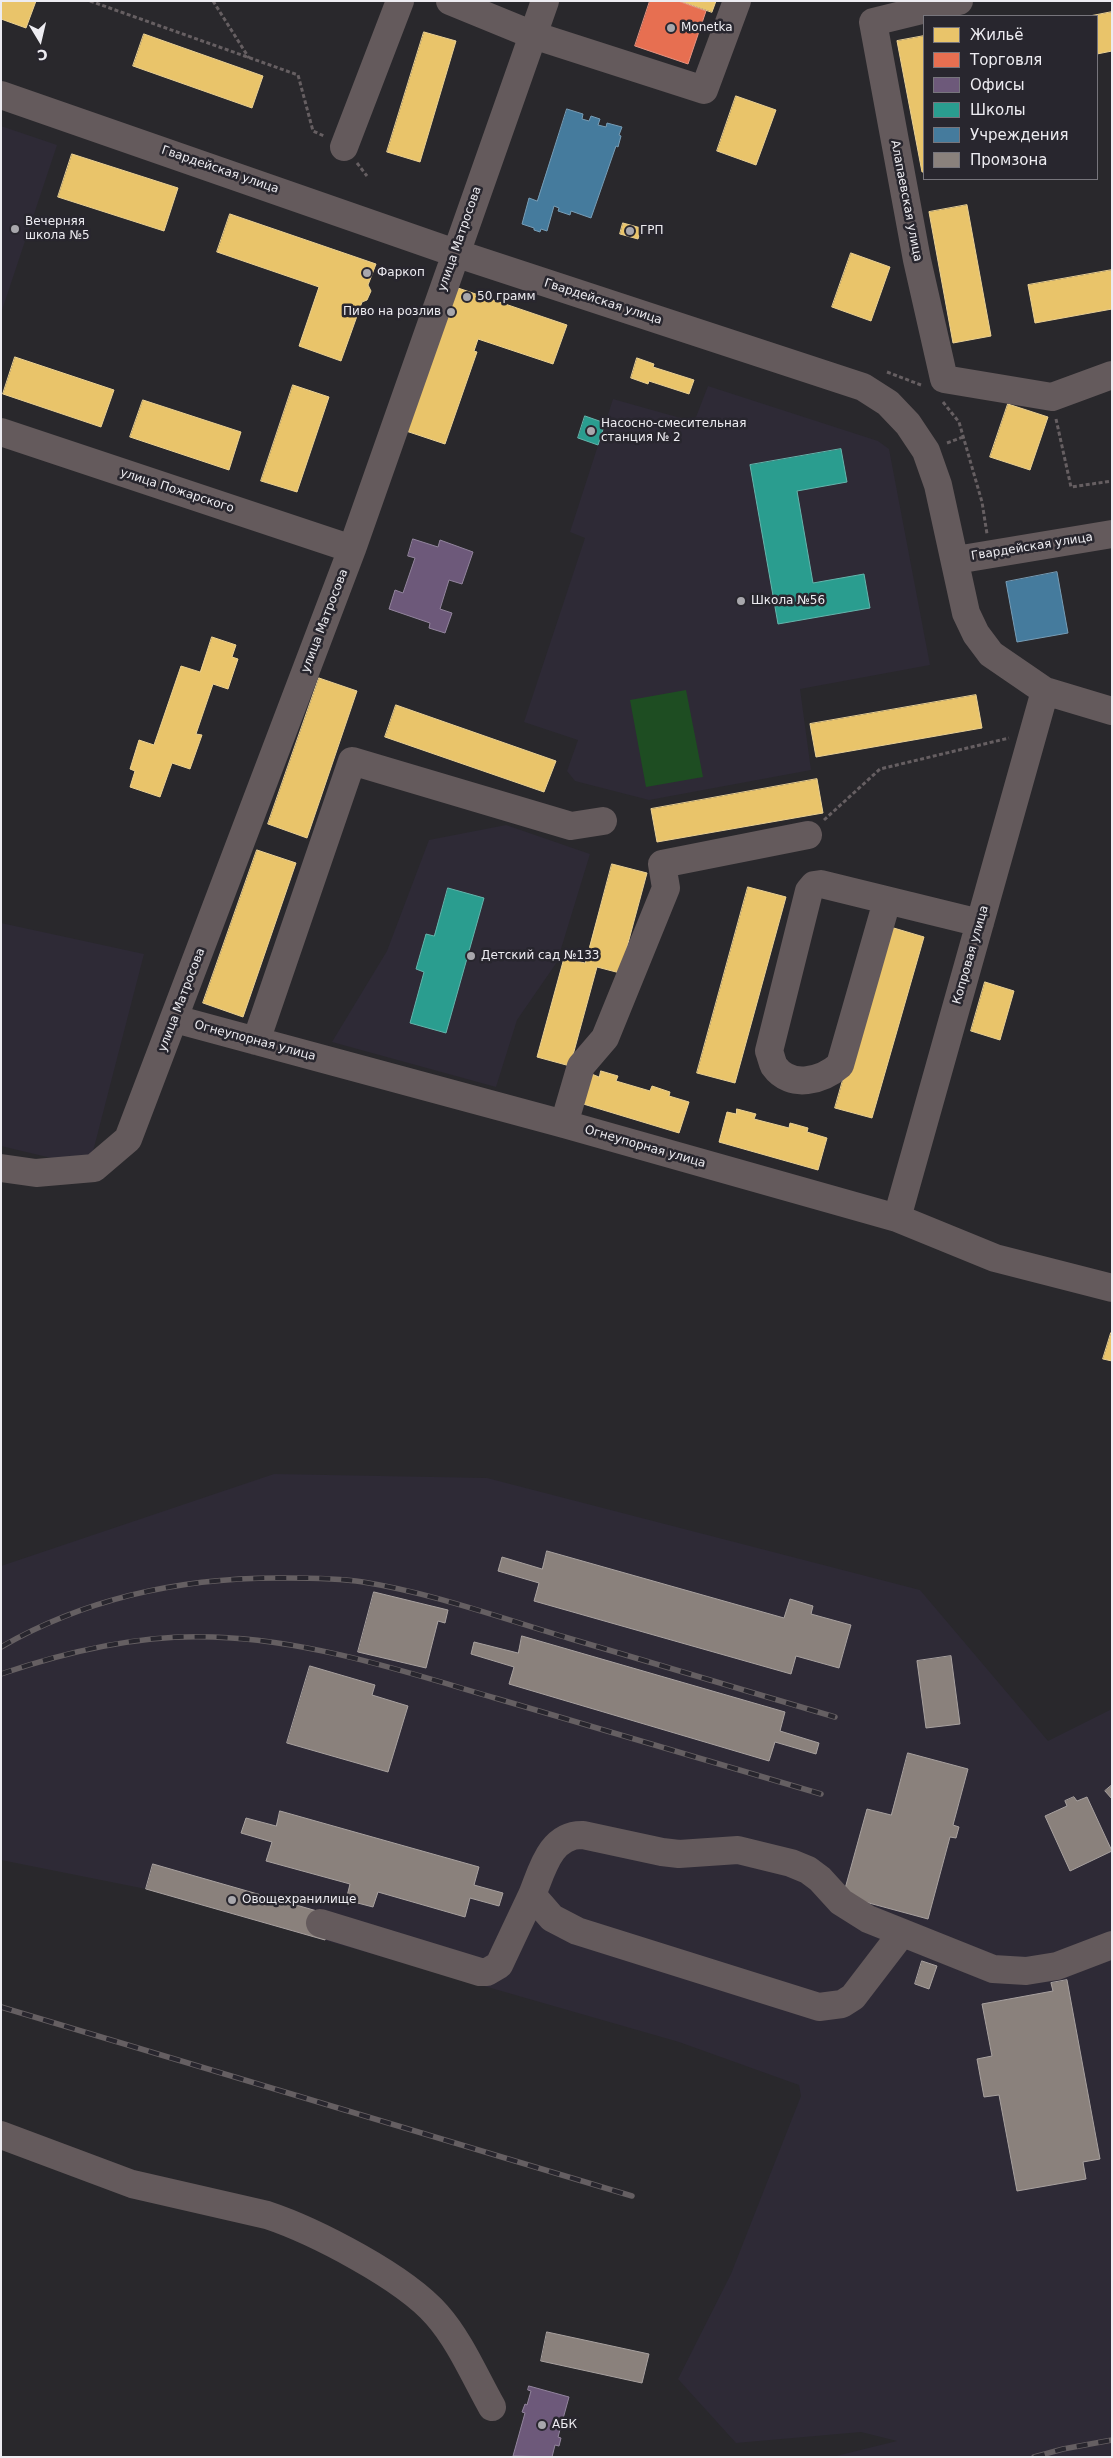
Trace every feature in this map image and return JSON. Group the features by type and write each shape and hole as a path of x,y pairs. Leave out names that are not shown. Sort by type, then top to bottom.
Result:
{"street":[{"path":"344,146 400,1"},
{"path":"450,1 532,35 704,90 737,1"},
{"name":"улица Матросова","path":"1,1168 36,1173 94,1168 128,1139 352,549 545,1"},
{"name":"Алапаевская улица","path":"939,384 873,22 959,1"},
{"name":"Гвардейская улица","path":"1,95 455,254 863,386 888,403 908,424 926,451 938,485 956,560 1112,534"},
{"path":"939,384 1052,397 1112,375"},
{"name":"улица Пожарского","path":"1,432 352,549"},
{"path":"956,560 966,614 976,634 991,654 1045,691 1112,711"},
{"name":"Копровая улица","path":"897,1218 1045,691"},
{"path":"256,1041 352,761 571,826 603,821"},
{"path":"564,1124 581,1066 605,1038 666,888 662,864 808,835"},
{"path":"887,901 840,1064 830,1074 810,1082 788,1078 774,1066 769,1051 809,892 814,885 821,884 980,923"},
{"name":"Огнеупорная улица","path":"175,1019 564,1124 897,1218 995,1258 1112,1288"},
{"path":"320,1922 473,1970 487,1972 499,1965 548,1857 562,1840 571,1835 679,1854 738,1850 782,1860 808,1870 854,1912 979,1964 1008,1971 1026,1971 1057,1966 1112,1944"},
{"path":"532,1895 552,1918 577,1931 819,2006 842,2004 854,1997 902,1933"},
{"path":"1,2136 132,2184 267,2215 287,2222 339,2248 398,2283 437,2315 454,2339 492,2407"}],"path":[{"path":"90,1 298,75 313,131 344,146 367,176"},
{"path":"213,1 250,58"},
{"path":"887,372 939,384 959,422 982,502 991,554"},
{"path":"1052,397 1071,487 1112,481"},
{"path":"808,835 880,769 993,740 1032,735"}],"shaded area":[{"name":"Вечерняя школа №5","path":"1,126 57,145 1,313"},
{"name":"Школа №56","path":"708,386 878,441 889,449 930,665 800,689 811,770 649,800 575,781 567,771 578,740 524,722 585,538 570,532 613,399 684,419 696,417"},
{"name":"Детский сад №133","path":"506,825 590,854 557,962 517,1020 496,1087 332,1042 387,951 429,840"},
{"path":"1,923 144,954 89,1167 1,1146"},
{"path":"274,1474 487,1478 920,1590 1048,1741 1112,1709 1112,2457 832,2457 897,2441 861,2432 736,2443 678,2379 731,2274 801,2096 799,2085 679,2042 146,1889 1,1860 1,1566"}],"green space":[{"path":"686,690 703,777 646,787 630,700"}],"building: Жильё":[{"path":"1,1 36,1 26,28 1,19"},
{"path":"680,1 716,1 712,12"},
{"path":"1112,12 1112,51 1098,54 1098,15 1096,15"},
{"path":"424,32 456,41 420,162 387,152"},
{"path":"144,34 263,76 252,108 133,66"},
{"path":"923,36 923,172 922,172 897,41"},
{"path":"736,96 776,110 756,165 717,151"},
{"path":"72,154 178,188 164,231 58,197"},
{"path":"967,205 991,336 953,343 929,212"},
{"path":"230,214 376,264 368,285 371,291 367,300 362,302 341,361 299,346 319,287 217,252"},
{"name":"ГРП","path":"623,223 641,228 638,239 620,234"},
{"path":"851,253 890,267 871,321 832,307"},
{"path":"1112,270 1112,309 1035,323 1028,285"},
{"path":"455,287 567,325 553,364 478,339 474,351 477,352 445,444 406,431"},
{"path":"15,357 114,390 101,427 3,394"},
{"path":"637,358 654,364 653,367 694,380 689,394 649,381 648,384 631,378"},
{"path":"293,385 329,397 297,492 261,481"},
{"path":"143,400 241,432 229,470 130,437"},
{"path":"1008,404 1048,417 1030,470 990,457"},
{"path":"212,637 236,645 232,657 238,659 228,689 213,684 196,734 202,735 190,769 172,763 160,797 130,787 135,771 130,769 139,740 154,745 181,666 200,672"},
{"path":"319,678 357,691 307,838 268,824"},
{"path":"976,695 982,728 816,757 810,724"},
{"path":"396,705 556,761 544,792 385,737"},
{"path":"817,779 823,813 657,842 651,809"},
{"path":"257,850 296,863 243,1017 203,1003"},
{"path":"612,864 647,873 620,973 597,967 570,1066 537,1057 564,958 585,963"},
{"path":"748,887 786,897 735,1083 697,1073"},
{"path":"887,926 924,937 872,1118 835,1108"},
{"path":"985,982 1014,991 1000,1040 971,1031"},
{"path":"601,1071 618,1076 616,1081 650,1091 652,1086 670,1092 669,1096 689,1102 679,1133 580,1103 589,1073 599,1077"},
{"path":"737,1109 756,1114 754,1119 789,1128 790,1123 808,1128 807,1132 827,1138 818,1170 719,1142 727,1112 736,1114"},
{"path":"1112,1334 1112,1361 1103,1359"}],"building: Торговля":[{"name":"Monetka","path":"650,1 678,1 706,11 688,64 635,46"}],"building: Офисы":[{"path":"413,539 438,547 440,540 473,552 462,584 449,580 440,609 452,613 445,633 429,628 430,623 389,609 395,590 403,593 415,558 408,556"},
{"name":"АБК","path":"529,2386 569,2397 558,2437 561,2438 559,2446 555,2445 552,2457 513,2456 525,2413 522,2412 525,2404 527,2405 531,2391 528,2390"}],"building: Школы":[{"name":"Насосно-смесительная станция № 2","path":"585,416 605,423 598,445 578,438"},
{"path":"841,449 847,482 797,491 813,583 864,574 870,608 778,624 750,465"},
{"path":"448,888 484,898 446,1033 410,1023 424,972 416,969 426,934 434,936"}],"building: Учреждения":[{"path":"567,109 583,114 582,119 589,121 591,116 600,119 598,125 606,127 607,123 622,127 619,135 621,136 591,218 571,211 570,215 558,211 559,208 554,206 547,231 541,229 540,232 522,224 529,198 537,201"},
{"path":"1057,572 1068,633 1017,642 1006,582"}],"building: Промзона":[{"path":"547,1551 784,1618 790,1599 813,1606 811,1614 851,1625 839,1668 796,1656 791,1674 534,1601 539,1583 498,1571 502,1557 542,1569"},
{"path":"374,1592 448,1610 445,1623 438,1621 426,1668 358,1652"},
{"path":"522,1636 785,1712 780,1731 819,1743 816,1754 775,1742 769,1761 509,1684 514,1667 471,1654 474,1642 518,1653"},
{"path":"951,1656 960,1724 926,1728 917,1661"},
{"path":"310,1666 375,1685 372,1695 408,1706 388,1772 287,1743"},
{"path":"908,1753 968,1769 953,1825 959,1827 956,1838 950,1837 928,1919 843,1896 867,1809 891,1815"},
{"path":"1112,1785 1112,1799 1105,1791"},
{"path":"1074,1797 1077,1801 1087,1797 1112,1851 1070,1871 1045,1816 1067,1806 1065,1801"},
{"path":"280,1811 479,1867 474,1885 503,1893 499,1906 470,1898 465,1917 378,1892 373,1907 346,1900 350,1884 266,1861 272,1842 241,1833 246,1818 276,1826"},
{"name":"Овощехранилище","path":"153,1864 317,1911 328,1931 325,1940 146,1889"},
{"path":"922,1961 937,1966 929,1989 915,1984"},
{"path":"1067,1980 1100,2159 1083,2162 1086,2179 1017,2191 999,2095 984,2097 977,2059 992,2056 982,2004 1053,1991 1051,1983"},
{"path":"547,2332 649,2354 642,2383 541,2361"}],"railway":[{"path":"1,1647 68,1615 138,1593 211,1581 304,1578 344,1580 389,1587 441,1599 835,1717"},
{"path":"1,1674 79,1651 159,1638 213,1637 285,1644 356,1658 821,1794"},
{"path":"1,2007 632,2196"},
{"path":"1034,2457 1063,2449 1112,2440"}],"place":[{"name":"Monetka","path":"671,28"},
{"name":"Вечерняя школа №5","path":"15,229"},
{"name":"ГРП","path":"630,231"},
{"name":"Фаркоп","path":"367,273"},
{"name":"50 грамм","path":"467,297"},
{"name":"Пиво на розлив","path":"451,312"},
{"name":"Насосно-смесительная станция № 2","path":"591,431"},
{"name":"Школа №56","path":"741,601"},
{"name":"Детский сад №133","path":"471,956"},
{"name":"Овощехранилище","path":"232,1900"},
{"name":"АБК","path":"542,2425"}]}
